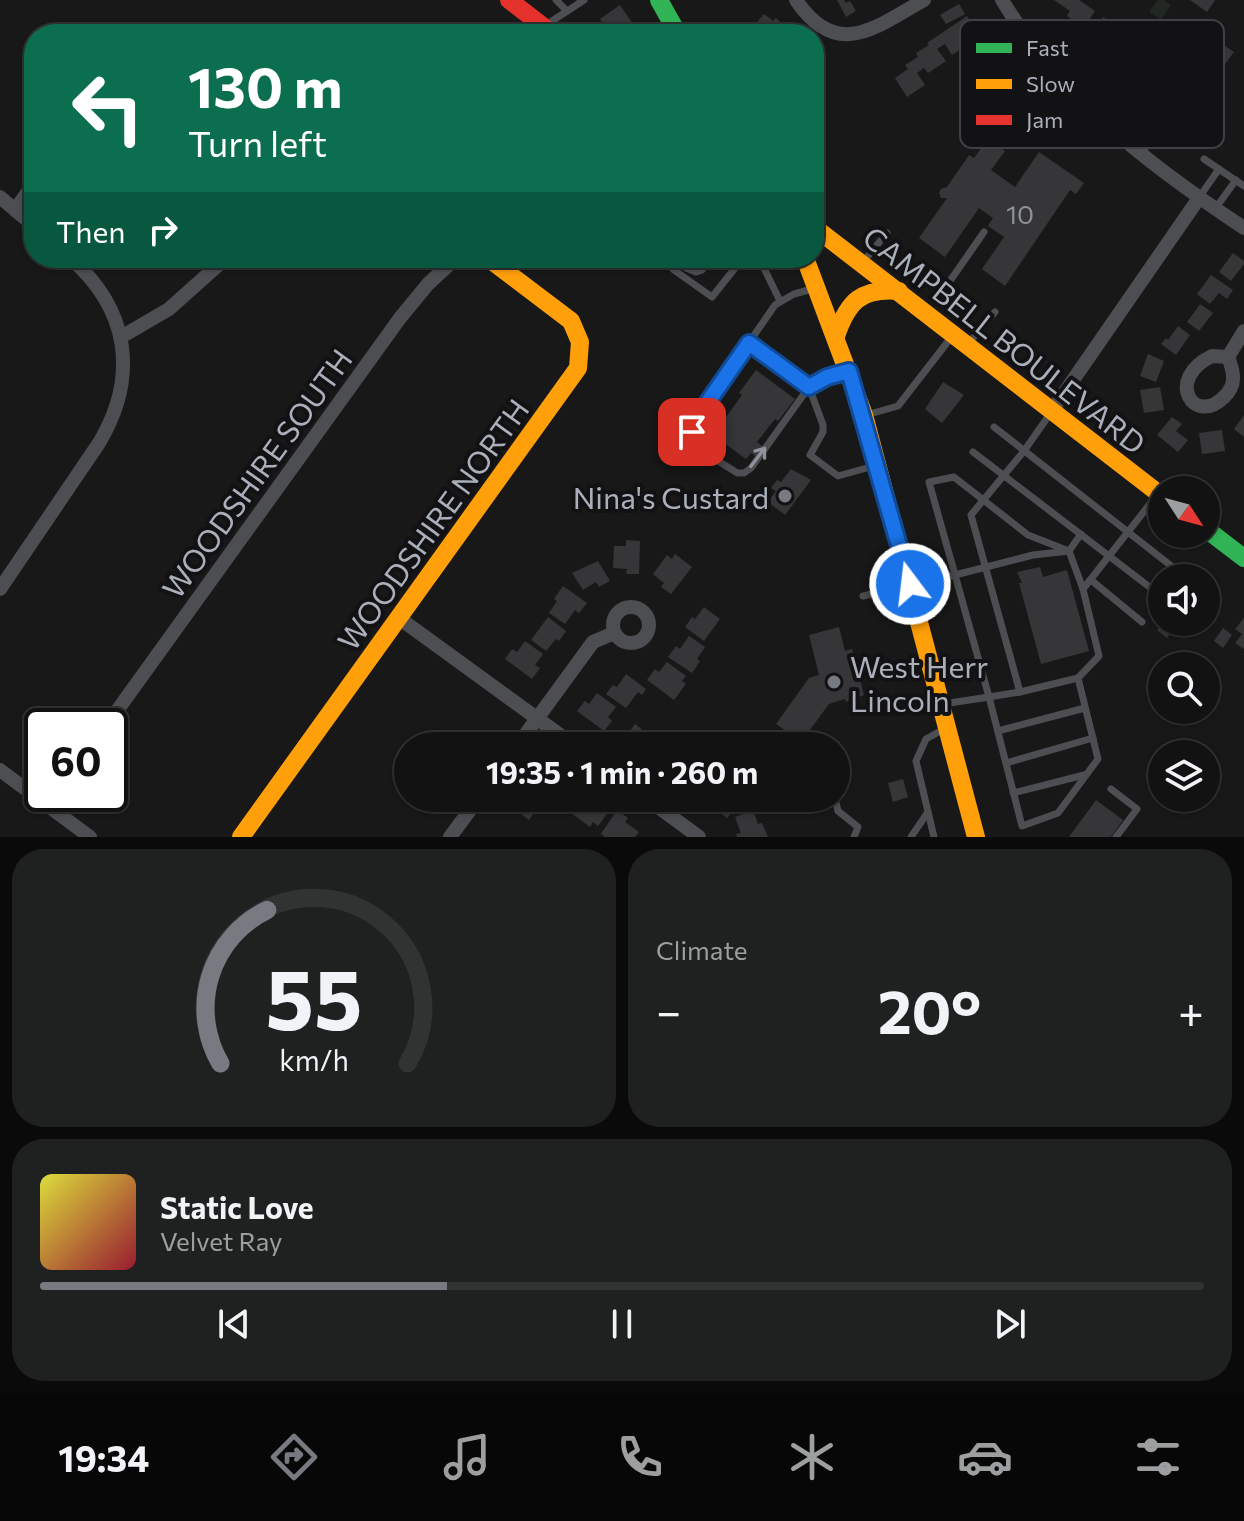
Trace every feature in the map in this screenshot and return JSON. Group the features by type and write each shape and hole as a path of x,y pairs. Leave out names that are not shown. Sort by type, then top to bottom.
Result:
{"main road":[{"path":"509,0 540,24"},
{"path":"659,0 668,24"},
{"name":"CAMPBELL BOULEVARD","path":"824,234 1148,484"},
{"name":"WOODSHIRE NORTH","path":"241,837 571,379 581,357 580,342 571,321 501,268"},
{"path":"809,268 864,415 976,837"},
{"path":"836,336 845,312 860,296 876,290 899,291"},
{"path":"1220,540 1244,558"}],"street":[{"path":"796,0 819,24"},
{"path":"824,29 849,36 865,32 924,0"},
{"path":"1002,0 1016,20"},
{"path":"1133,148 1244,228"},
{"path":"0,197 24,218"},
{"path":"15,210 24,197"},
{"path":"1053,409 1199,198"},
{"path":"0,589 109,427 121,392 121,337 101,291 82,268"},
{"path":"121,337 169,309 215,268"},
{"name":"WOODSHIRE SOUTH","path":"119,708 400,318 445,268"},
{"path":"1228,357 1244,331"},
{"path":"399,618 556,732"},
{"path":"527,732 593,642 614,633"},
{"path":"0,770 24,784"},
{"path":"64,812 90,837"},
{"path":"450,837 469,812"},
{"path":"665,812 699,837"}],"lane":[{"path":"556,0 567,11"},
{"path":"554,24 584,0"},
{"path":"1140,154 1145,148"},
{"path":"1204,159 1244,186"},
{"path":"1199,198 1219,169"},
{"path":"1215,209 1236,180"},
{"path":"950,281 984,232"},
{"path":"862,263 887,233"},
{"path":"672,268 712,297 735,268"},
{"path":"764,268 780,301"},
{"path":"818,287 780,301 696,419 692,432 699,447 737,473 744,473 751,468 809,387 827,377 849,371"},
{"path":"864,415 898,406 961,338 995,312"},
{"path":"749,343 809,387 823,425 823,432 810,455 838,476 878,465"},
{"path":"1020,692 971,515 1024,451 1053,409"},
{"path":"994,427 1169,564"},
{"path":"973,452 1148,586"},
{"path":"940,705 989,697 1020,692 1078,678 1099,656 1083,589 1069,551 1028,535 954,477 929,482 989,697 1022,826 1058,813 1098,759 1078,678"},
{"path":"1083,589 1148,508"},
{"path":"863,596 1033,555 1069,551 1081,534"},
{"path":"1091,580 1142,622"},
{"path":"998,731 1085,708"},
{"path":"934,837 916,761 926,739 946,728"},
{"path":"1006,763 1093,738"},
{"path":"1013,793 1086,774"},
{"path":"1111,789 1137,809 1118,836"},
{"path":"839,812 858,827 854,837"},
{"path":"911,837 928,812"}],"shaded area":[{"path":"1158,0 1171,5 1161,20 1149,12"}],"building":[{"path":"837,0 850,1 856,11 846,17"},
{"path":"1054,0 1079,0 1095,11 1089,20 1073,20 1067,16 1070,11"},
{"path":"1190,0 1215,0 1207,12"},
{"path":"959,4 965,14 946,24 940,15"},
{"path":"620,5 633,24 603,24 600,19"},
{"path":"764,14 783,24 755,24"},
{"path":"960,21 960,50 952,55 945,44 937,49 946,61 928,73 924,68 917,73 925,85 907,97 895,78 908,69 905,65 918,57 916,53 929,45 927,43"},
{"path":"1224,45 1234,52 1224,65"},
{"path":"981,148 1001,148 1005,151 991,170 1015,187 1039,152 1084,183 1076,194 1070,190 1005,286 982,269 1004,237 988,226 993,218 979,208 945,257 919,238 947,198 941,198 941,189 947,187 969,155 974,158"},
{"path":"1233,253 1244,264 1231,281 1219,272"},
{"path":"1211,275 1233,290 1227,299 1219,293 1210,304 1197,294"},
{"path":"1200,304 1213,313 1199,331 1187,322"},
{"path":"1178,326 1190,335 1176,355 1161,344"},
{"path":"1148,354 1164,361 1156,382 1140,376"},
{"path":"756,370 795,399 757,442 765,448 758,458 751,453 746,459 713,435"},
{"path":"943,382 964,395 942,423 925,409"},
{"path":"1160,387 1164,410 1144,413 1140,390"},
{"path":"1244,415 1244,437 1234,429"},
{"path":"1172,417 1182,424 1176,431 1188,440 1178,452 1157,435"},
{"path":"1222,430 1225,451 1202,454 1199,433"},
{"name":"Nina's Custard","path":"791,469 811,480 785,515 768,502 776,491 771,488 777,480 781,482"},
{"path":"626,540 640,541 639,574 626,574 627,569 613,568 614,546 626,546"},
{"path":"675,554 692,567 671,594 661,587 664,583 653,574 667,555 672,559"},
{"path":"598,561 610,581 599,587 596,582 583,590 572,573"},
{"path":"1040,567 1043,577 1067,570 1089,651 1041,664 1017,572"},
{"path":"563,586 587,603 579,613 575,610 565,624 549,613"},
{"path":"704,607 720,619 704,641 685,627"},
{"path":"548,617 566,631 546,651 531,640"},
{"path":"1244,618 1244,649 1235,643 1242,634 1235,629"},
{"name":"West Herr Lincoln","path":"839,627 845,651 852,649 864,695 829,704 808,732 787,732 776,724 809,678 819,675 809,635"},
{"path":"1223,628 1232,635 1223,648 1214,641"},
{"path":"689,636 705,647 692,673 668,657 676,646 680,649"},
{"path":"525,641 543,654 535,665 540,668 532,679 505,659 512,649 517,652"},
{"path":"667,662 686,676 682,681 686,684 674,700 647,680 655,669 659,672"},
{"path":"626,674 646,689 642,695 638,692 626,708 606,694 613,685 617,687"},
{"path":"597,693 616,707 608,717 612,721 604,731 577,711 585,701 589,704"},
{"path":"635,724 645,732 630,732"},
{"path":"903,779 908,797 893,802 888,783"},
{"path":"1096,800 1123,820 1111,837 1069,837"},
{"path":"518,812 534,812 529,820"},
{"path":"608,812 598,826 593,822 590,827 571,813"},
{"path":"616,812 628,818 625,822 639,832 635,837 605,837 601,834"},
{"path":"754,812 768,837 737,837 736,834 741,833 735,817"}],"traffic: fast":[{"path":"659,0 672,24"},
{"path":"1220,540 1244,558"}],"traffic: slow":[{"path":"824,235 1148,485"},
{"path":"241,837 578,368 580,342 571,321 501,268"},
{"path":"809,268 864,415 976,837"},
{"path":"836,336 846,314 858,299 875,292 899,291"}],"traffic: jam":[{"path":"509,0 540,24"}],"place":[{"name":"Nina's Custard","path":"785,496"},
{"name":"West Herr Lincoln","path":"834,682"}],"route":[{"path":"692,432 696,419 749,343 809,387 827,377 849,371 910,584"}]}
